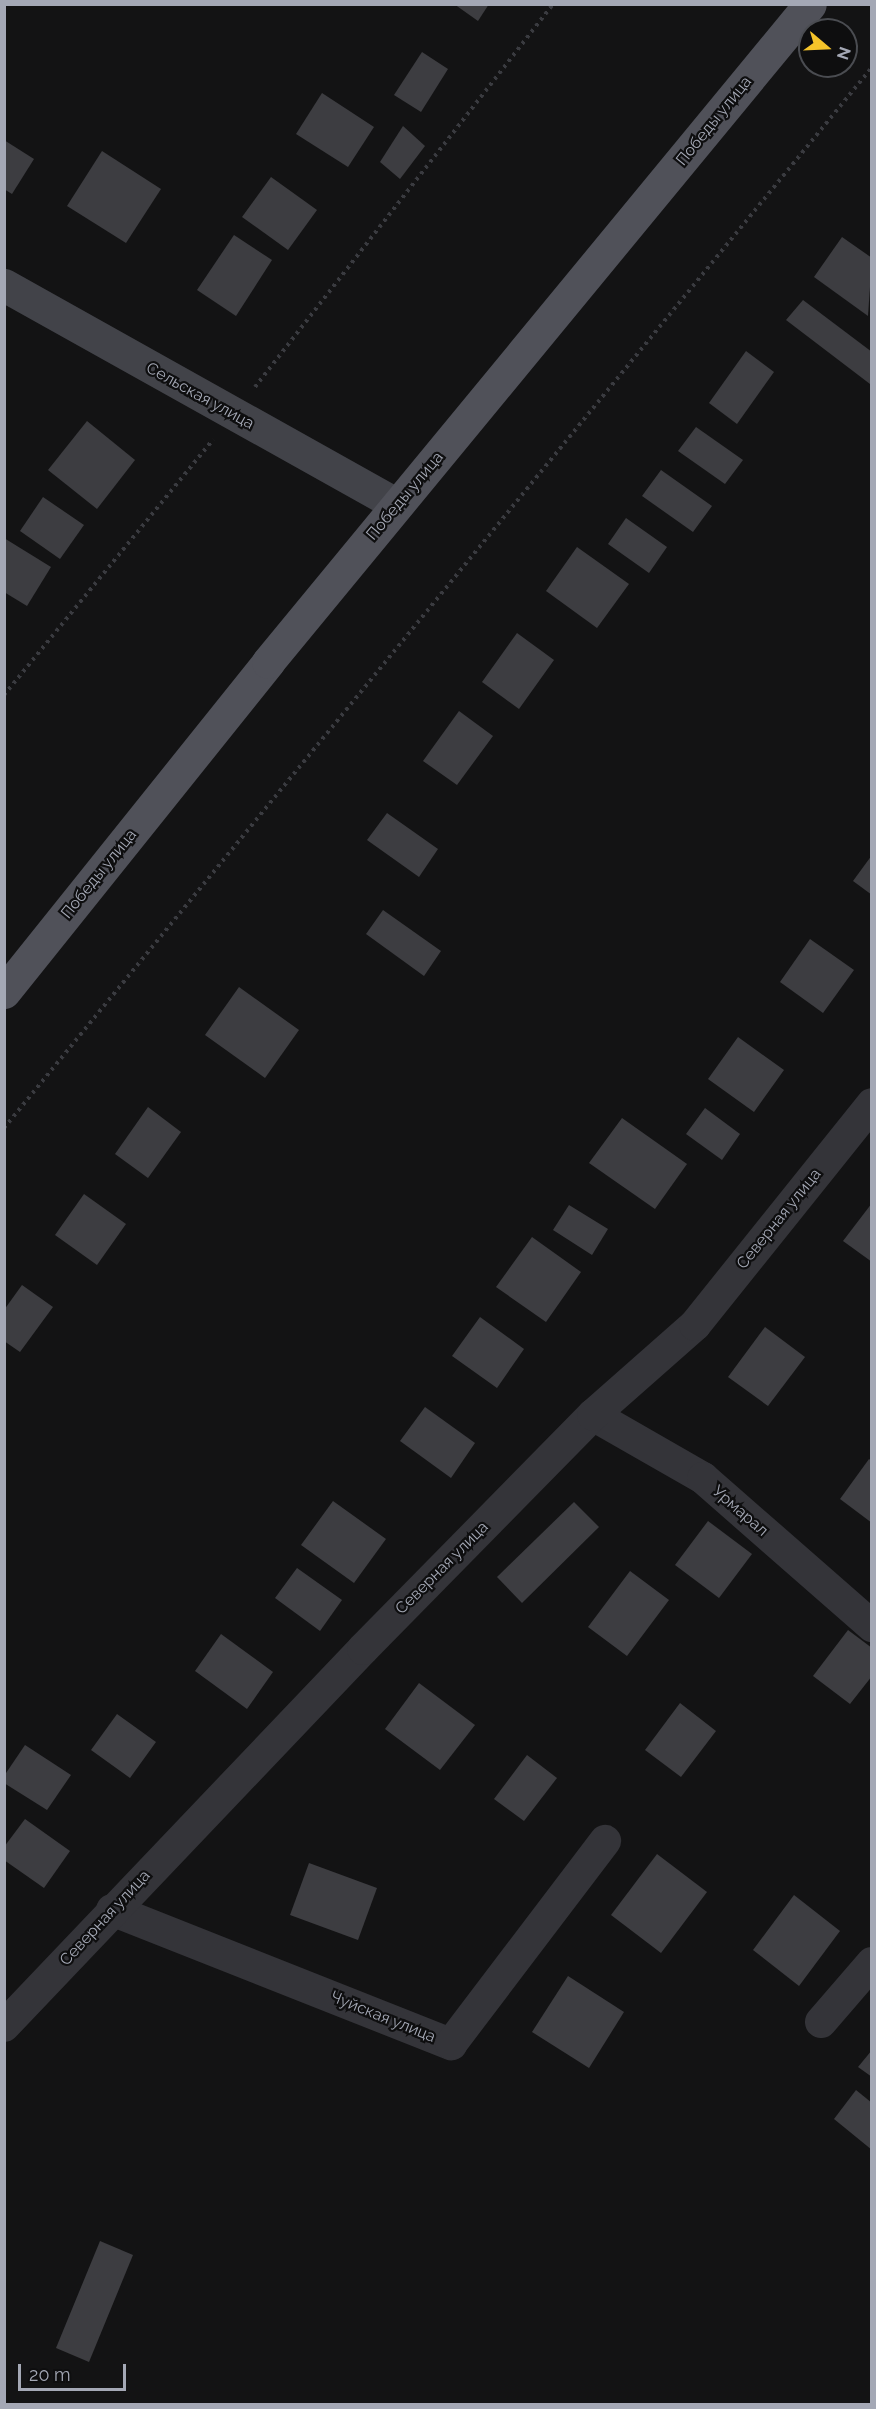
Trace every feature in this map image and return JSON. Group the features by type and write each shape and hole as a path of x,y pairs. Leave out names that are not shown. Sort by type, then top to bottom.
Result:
{"main road":[{"name":"Победы улица","path":"4,992 397,505 810,4"},
{"name":"Сельская улица","path":"4,285 397,505"}],"street":[{"name":"Северная улица","path":"4,2026 112,1910 593,1415 696,1324 872,1104"},
{"name":"Урмарал","path":"593,1415 703,1478 872,1626"},
{"name":"Чуйская улица","path":"112,1910 451,2044 605,1841"},
{"path":"821,2022 872,1963"}],"path":[{"path":"4,695 233,415 553,4"},
{"path":"4,1128 872,67"}],"building":[{"path":"454,4 489,4 478,21"},
{"path":"422,52 448,69 421,112 394,95"},
{"path":"322,93 374,127 348,167 296,134"},
{"path":"403,126 425,146 400,179 380,162"},
{"path":"4,140 34,159 12,194 4,189"},
{"path":"102,151 161,189 126,243 67,206"},
{"path":"271,177 317,210 288,250 242,217"},
{"path":"234,235 272,260 236,316 197,290"},
{"path":"842,237 872,258 868,316 814,277"},
{"path":"803,300 872,352 870,384 786,320"},
{"path":"746,351 774,372 737,424 709,403"},
{"path":"87,421 135,460 97,509 48,470"},
{"path":"696,427 743,460 725,484 678,451"},
{"path":"661,470 712,506 693,532 642,496"},
{"path":"43,497 84,525 60,559 20,531"},
{"path":"626,518 667,547 649,573 608,544"},
{"path":"4,538 51,567 27,606 4,592"},
{"path":"577,547 629,584 597,628 546,591"},
{"path":"517,633 554,660 519,709 482,682"},
{"path":"459,711 493,736 457,785 423,761"},
{"path":"387,813 438,849 419,877 367,840"},
{"path":"872,855 872,895 853,881"},
{"path":"383,910 441,951 424,976 366,934"},
{"path":"810,939 854,970 823,1013 780,982"},
{"path":"239,987 299,1030 265,1078 205,1035"},
{"path":"738,1037 784,1070 754,1112 708,1079"},
{"path":"148,1107 181,1132 148,1178 115,1154"},
{"path":"705,1108 740,1134 722,1160 686,1134"},
{"path":"622,1118 687,1164 655,1209 589,1163"},
{"path":"84,1194 126,1224 97,1265 55,1235"},
{"path":"872,1203 872,1262 843,1241"},
{"path":"569,1205 608,1229 592,1255 553,1230"},
{"path":"532,1237 581,1272 546,1322 496,1287"},
{"path":"22,1285 53,1307 20,1352 4,1341 4,1310"},
{"path":"480,1317 524,1349 497,1388 452,1356"},
{"path":"765,1327 805,1357 768,1406 728,1377"},
{"path":"425,1407 475,1443 451,1478 400,1441"},
{"path":"869,1459 872,1461 872,1523 840,1499"},
{"path":"333,1501 386,1539 354,1583 301,1545"},
{"path":"574,1502 599,1527 522,1603 497,1577"},
{"path":"708,1521 752,1554 719,1598 675,1565"},
{"path":"297,1568 342,1600 320,1631 275,1598"},
{"path":"630,1571 669,1600 627,1656 588,1627"},
{"path":"848,1630 872,1648 872,1676 850,1704 813,1676"},
{"path":"221,1634 273,1672 247,1709 195,1671"},
{"path":"419,1683 475,1725 440,1770 385,1729"},
{"path":"680,1703 716,1731 681,1777 645,1750"},
{"path":"117,1714 156,1742 130,1778 91,1750"},
{"path":"25,1745 71,1775 47,1810 4,1783 4,1776"},
{"path":"527,1755 557,1778 524,1821 494,1799"},
{"path":"25,1819 70,1851 44,1888 4,1860 4,1847"},
{"path":"657,1854 707,1892 661,1953 611,1915"},
{"path":"309,1863 377,1888 358,1940 290,1915"},
{"path":"794,1895 840,1931 799,1986 753,1950"},
{"path":"568,1976 624,2012 589,2068 532,2032"},
{"path":"872,2050 872,2077 858,2067"},
{"path":"856,2090 872,2103 872,2150 834,2119"},
{"path":"100,2241 133,2255 89,2362 56,2348"}]}
